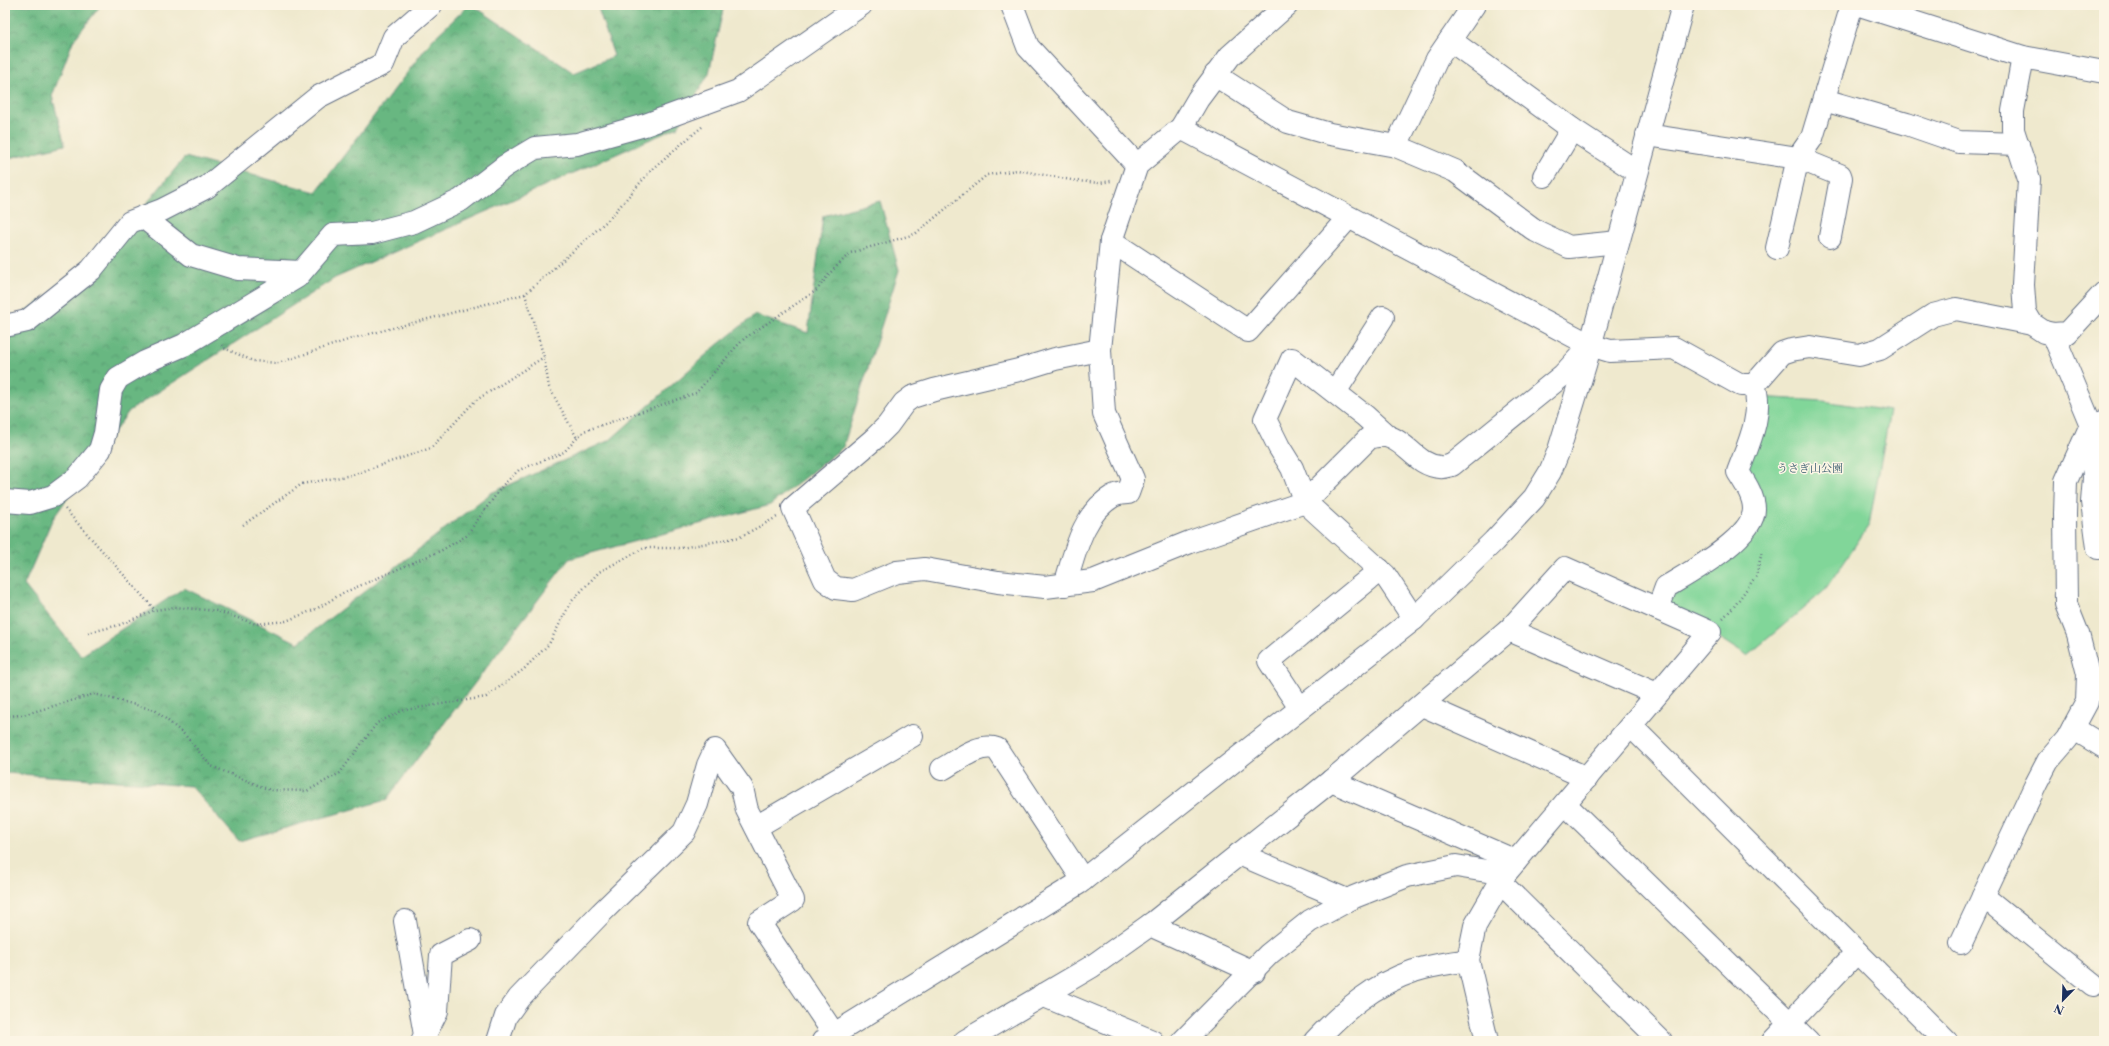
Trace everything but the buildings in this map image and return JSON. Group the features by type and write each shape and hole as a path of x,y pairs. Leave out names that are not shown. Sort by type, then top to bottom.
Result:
{"street":[{"path":"5,326 27,321 91,270 130,222 162,210 207,187 318,97 383,64 394,37 431,5"},
{"path":"5,501 30,503 53,496 77,478 100,450 105,433 111,390 118,378 145,362 184,345 297,277 333,235 372,233 414,222 461,200 505,166 534,148 577,144 646,125 738,91 861,5"},
{"path":"1012,5 1028,47 1137,165"},
{"path":"1065,585 1083,530 1090,516 1113,496 1128,492 1133,479 1104,414 1100,350 1111,242 1137,165 1181,128 1215,75 1230,56 1287,5"},
{"path":"1396,146 1437,59 1474,5"},
{"path":"1777,248 1798,158 1812,138 1852,5"},
{"path":"1860,5 2022,57 2104,72"},
{"path":"498,1041 506,1016 519,998 601,913 684,832 698,804 708,765 715,750 742,788 747,810 793,900 759,922 829,1038 1083,880 1227,768 1300,708 1414,620 1494,541 1534,498 1550,472 1559,450 1590,344 1647,135 1680,6"},
{"path":"1450,40 1572,129 1636,171"},
{"path":"2022,57 2013,111 2013,130 2029,179 2023,285 2025,312 2032,324"},
{"path":"1215,75 1288,122 1330,134 1396,146 1455,172 1536,231 1569,246 1618,242"},
{"path":"1824,100 1959,142 2018,144"},
{"path":"1181,128 1348,218 1590,344 1610,351 1674,348 1741,385 1754,385 1782,353 1810,347 1859,355 1880,349 1933,315 1956,308 2032,324 2044,332 2053,334 2067,333 2104,293"},
{"path":"1544,176 1572,129"},
{"path":"1647,135 1798,158 1840,175 1841,178 1830,237"},
{"path":"143,217 191,255 238,269 301,272"},
{"path":"1111,242 1248,331 1348,218"},
{"path":"1335,392 1383,317"},
{"path":"2053,334 2100,421 2092,502 2098,548"},
{"path":"1414,620 1385,575 1304,502 1292,468 1279,447 1265,419 1292,359 1335,392 1386,435 1405,446 1419,459 1440,467 1452,465 1563,375 1577,362 1590,344"},
{"path":"1100,350 1055,359 1019,370 934,390 912,397 904,403 888,425 874,439 793,508 825,580 836,588 853,590 897,572 925,569 998,582 1045,587 1093,581 1190,542 1304,502 1369,438 1379,434 1386,435"},
{"path":"1658,608 1666,587 1708,562 1746,530 1754,510 1749,490 1738,472 1755,422 1758,397 1754,385"},
{"path":"1961,943 2048,761 2067,740 2087,702 2088,674 2078,634 2066,604 2066,481 2100,421"},
{"path":"966,1041 1091,967 1150,925 1331,782 1509,630 1565,568 1710,632 1507,873 1475,926 1468,960 1488,1041"},
{"path":"1300,708 1270,661 1380,570"},
{"path":"1509,630 1657,694"},
{"path":"1422,704 1587,778"},
{"path":"1631,726 1946,1041"},
{"path":"2073,728 2104,747"},
{"path":"756,827 912,736"},
{"path":"942,769 978,749 990,746 997,749 1083,880"},
{"path":"1331,782 1507,873 1661,1041"},
{"path":"1565,804 1808,1041"},
{"path":"1239,854 1347,900"},
{"path":"1183,1041 1254,972 1269,954 1310,920 1347,900 1407,876 1456,866 1507,873"},
{"path":"1983,896 2093,985"},
{"path":"405,922 423,1038"},
{"path":"1150,925 1254,972"},
{"path":"423,1038 437,1011 441,955 470,940"},
{"path":"1773,1041 1857,952"},
{"path":"1315,1041 1340,1015 1366,994 1414,971 1468,960"},
{"path":"1042,995 1152,1041"}],"path":[{"path":"212,327 224,348 253,361 278,363 354,338 525,294 609,219 653,168 705,124"},
{"path":"88,633 119,625 155,610 175,608 217,611 256,624 286,621 316,610 343,593 442,550 466,536 503,485 519,470 564,452 584,431 696,393 745,338 817,290 829,274 850,253 915,234 987,175 1017,170 1077,181 1100,183 1112,180"},
{"path":"525,294 544,357 549,387 576,438"},
{"path":"243,525 302,484 352,475 430,448 475,401 544,357"},
{"path":"53,496 155,610"},
{"path":"5,716 23,715 94,694 155,710 185,735 211,766 270,790 308,791 340,773 377,723 404,710 486,697 524,669 549,644 571,602 599,572 644,548 681,548 740,537 793,508"},
{"path":"1710,632 1733,608 1756,576 1762,552"}],"green space":[{"path":"5,5 101,5 73,41 52,96 65,145 5,159"},
{"path":"469,5 472,5 574,73 614,56 597,5 724,5 709,73 678,127 335,278 129,411 52,520 24,585 81,656 184,588 298,643 491,493 610,440 716,346 755,315 808,333 823,216 880,201 899,270 843,447 770,505 569,559 386,800 239,841 191,786 5,773 5,324 95,266 185,157 316,192 432,40"},
{"name":"うさぎ山公園","path":"1759,397 1823,401 1890,411 1869,525 1824,591 1747,656 1710,632 1658,609 1754,509 1738,472"}]}
